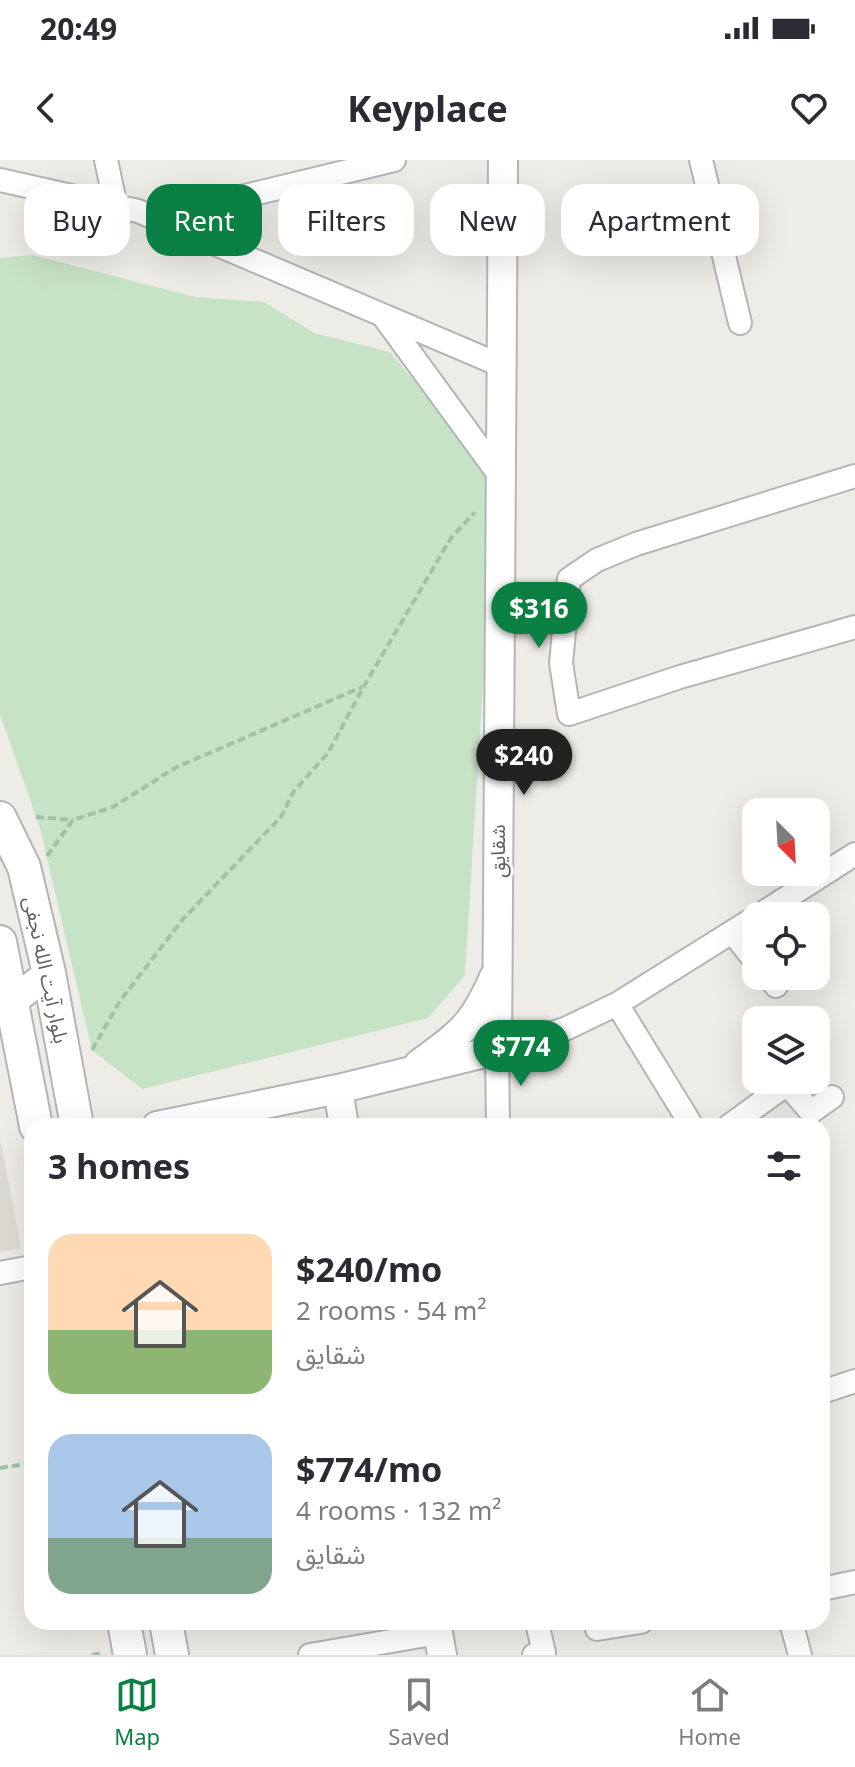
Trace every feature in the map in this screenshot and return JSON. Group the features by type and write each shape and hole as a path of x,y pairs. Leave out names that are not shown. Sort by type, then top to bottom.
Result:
{"main road":[{"name":"بلوار آیت الله نجفی","path":"0,818 24,867 49,973 76,1118"},
{"name":"بلوار آیت الله نجفی","path":"2,955 6,1002 34,1118"},
{"path":"125,1630 130,1655"},
{"path":"167,1630 172,1655"}],"street":[{"path":"106,160 111,184"},
{"path":"262,192 394,160"},
{"name":"شقایق","path":"497,1050 503,160"},
{"path":"701,160 740,323"},
{"path":"0,180 24,186"},
{"path":"243,256 500,365"},
{"path":"384,316 503,480"},
{"path":"855,476 636,544 597,560 569,579 561,663 569,714 680,677 855,627"},
{"path":"779,902 855,854"},
{"path":"203,1118 409,1072 565,1029 617,1004 742,926"},
{"path":"732,932 742,944"},
{"path":"2,955 49,973"},
{"path":"409,1072 464,1031 482,1005 498,969"},
{"path":"6,1002 49,973"},
{"path":"617,1004 687,1118"},
{"path":"497,1050 498,1118"},
{"path":"740,1118 787,1084 811,1112 832,1097"},
{"path":"338,1089 343,1118"},
{"path":"0,1273 24,1268"},
{"path":"830,1389 855,1381"},
{"path":"830,1587 855,1582"},
{"path":"534,1655 544,1653 539,1630"},
{"path":"793,1630 800,1655"},
{"path":"310,1655 438,1637"}],"path":[{"path":"92,1050 120,1001 183,919 281,817 294,791 328,753 451,538 503,480"},
{"path":"36,817 73,820 113,807 175,768 364,686"},
{"path":"47,856 73,820"},
{"path":"0,1468 24,1464"}],"shaded area":[{"path":"0,1138 21,1248 0,1252"}],"green space":[{"path":"36,256 195,297 264,302 314,333 390,352 492,474 495,489 465,975 428,1018 142,1089 92,1050 40,828 0,714 0,258"}]}
